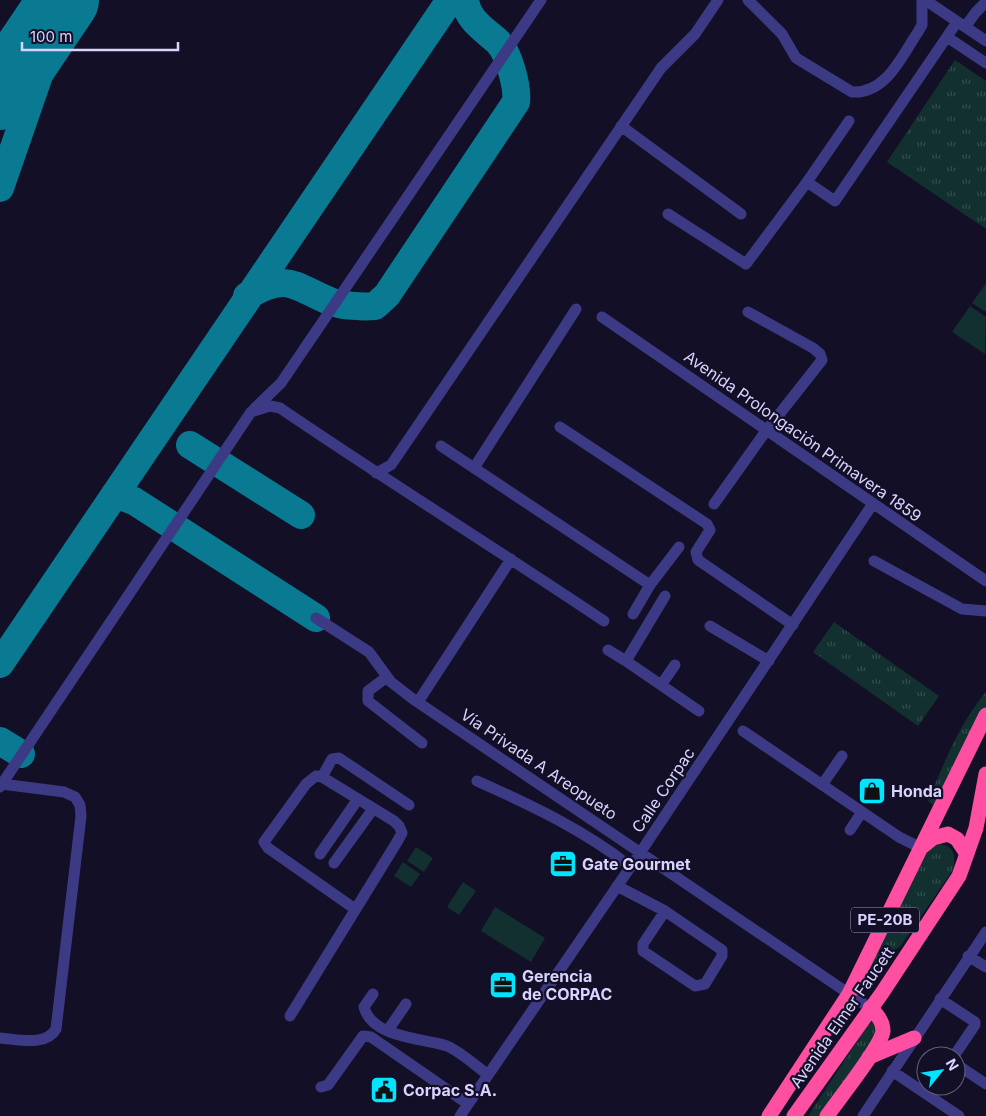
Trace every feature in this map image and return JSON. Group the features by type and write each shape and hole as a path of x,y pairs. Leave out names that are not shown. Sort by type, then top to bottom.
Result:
{"highway":[{"name":"Avenida Elmer Faucett","path":"769,1116 850,994 986,715"},
{"name":"Avenida Elmer Faucett","path":"794,1116 959,876 976,828 986,774"},
{"path":"921,848 933,838 948,834 957,839 967,854"},
{"path":"827,1116 837,1110 883,1032 882,1022 870,1008"},
{"path":"869,1057 914,1038"}],"street":[{"path":"0,1038 40,1040 53,1034 56,1029 81,816 80,805 70,794 1,785 251,412 281,383 541,0"},
{"path":"376,474 391,465 660,68 695,34 718,0"},
{"path":"748,0 782,34 796,58 852,92 860,93 874,89 884,82 918,32 922,25 923,0"},
{"path":"923,0 986,41"},
{"path":"808,182 835,201 947,37 986,2"},
{"path":"947,37 986,63"},
{"path":"668,214 746,264 808,182 849,121"},
{"path":"621,126 741,214"},
{"path":"474,468 576,309"},
{"path":"714,504 766,431 822,360 820,354 813,348 748,312"},
{"name":"Avenida Prolongación Primavera 1859","path":"602,318 986,581"},
{"path":"251,412 270,406 280,408 376,474 511,559 604,621"},
{"path":"560,428 707,524 710,530 696,552 698,560 793,625"},
{"path":"441,446 650,585"},
{"name":"Calle Corpac","path":"460,1116 631,867 872,504"},
{"path":"632,614 650,585 679,547"},
{"path":"415,700 511,559"},
{"path":"874,561 962,609 986,611"},
{"path":"626,661 665,596"},
{"name":"Vía Privada A Areopueto","path":"316,618 369,652 387,677 415,700 870,1008"},
{"path":"710,626 769,661"},
{"path":"608,650 699,712"},
{"path":"661,685 676,665"},
{"path":"387,677 368,691 368,701 422,743"},
{"path":"743,731 899,837 921,848"},
{"path":"822,785 842,756"},
{"path":"322,777 332,759 339,758 409,805"},
{"path":"290,1016 345,922 355,909 402,832 399,826 358,799 322,777 316,776 306,784 264,842 268,848 355,909"},
{"path":"477,781 545,812 612,852 631,867"},
{"path":"320,854 358,799"},
{"path":"334,863 373,809"},
{"path":"850,830 862,812"},
{"path":"334,833 349,842"},
{"path":"617,886 665,911 722,950 722,956 705,984 694,986 642,951 643,944 665,911"},
{"path":"863,1116 968,956 986,932"},
{"path":"968,956 986,967"},
{"path":"373,994 364,1007 366,1016 388,1030 406,1038 448,1047 488,1075"},
{"path":"940,999 975,1022 975,1025 961,1046"},
{"path":"388,1030 406,1004"},
{"path":"321,1087 328,1085 363,1036 370,1037 468,1104"},
{"path":"892,1071 959,1116"},
{"path":"966,1071 986,1084"}],"green space":[{"path":"955,60 986,81 986,229 887,162"},
{"path":"986,283 986,312 972,303"},
{"path":"970,306 986,317 985,354 952,332"},
{"path":"834,622 939,696 918,726 813,652"},
{"path":"986,692 986,722 936,807 928,801 940,772 968,717"},
{"path":"937,844 948,846 953,852 953,870 900,947 894,950 885,960 870,991 860,985 930,847"},
{"path":"416,847 433,858 424,872 407,861"},
{"path":"403,862 420,874 411,887 394,876"},
{"path":"463,882 476,891 459,915 447,907"},
{"path":"495,907 545,938 531,962 481,931"},
{"path":"873,1022 878,1033 821,1116 808,1116 868,1025"}],"taxiway":[{"path":"0,188 44,61 75,0"},
{"path":"0,664 450,0"},
{"path":"247,296 261,288 282,283 299,287 332,302 347,305 375,306 387,295 516,102 514,80 506,54 498,42 473,19 466,7 465,0"},
{"path":"190,445 301,515"},
{"path":"115,494 134,501 316,618"},
{"path":"0,741 21,754"}],"runway":[{"path":"0,95 64,0"}],"place":[{"name":"Honda","path":"872,791"},
{"name":"Gate Gourmet","path":"563,864"},
{"name":"Gerencia de CORPAC","path":"503,985"},
{"name":"Corpac S.A.","path":"384,1090"}]}
